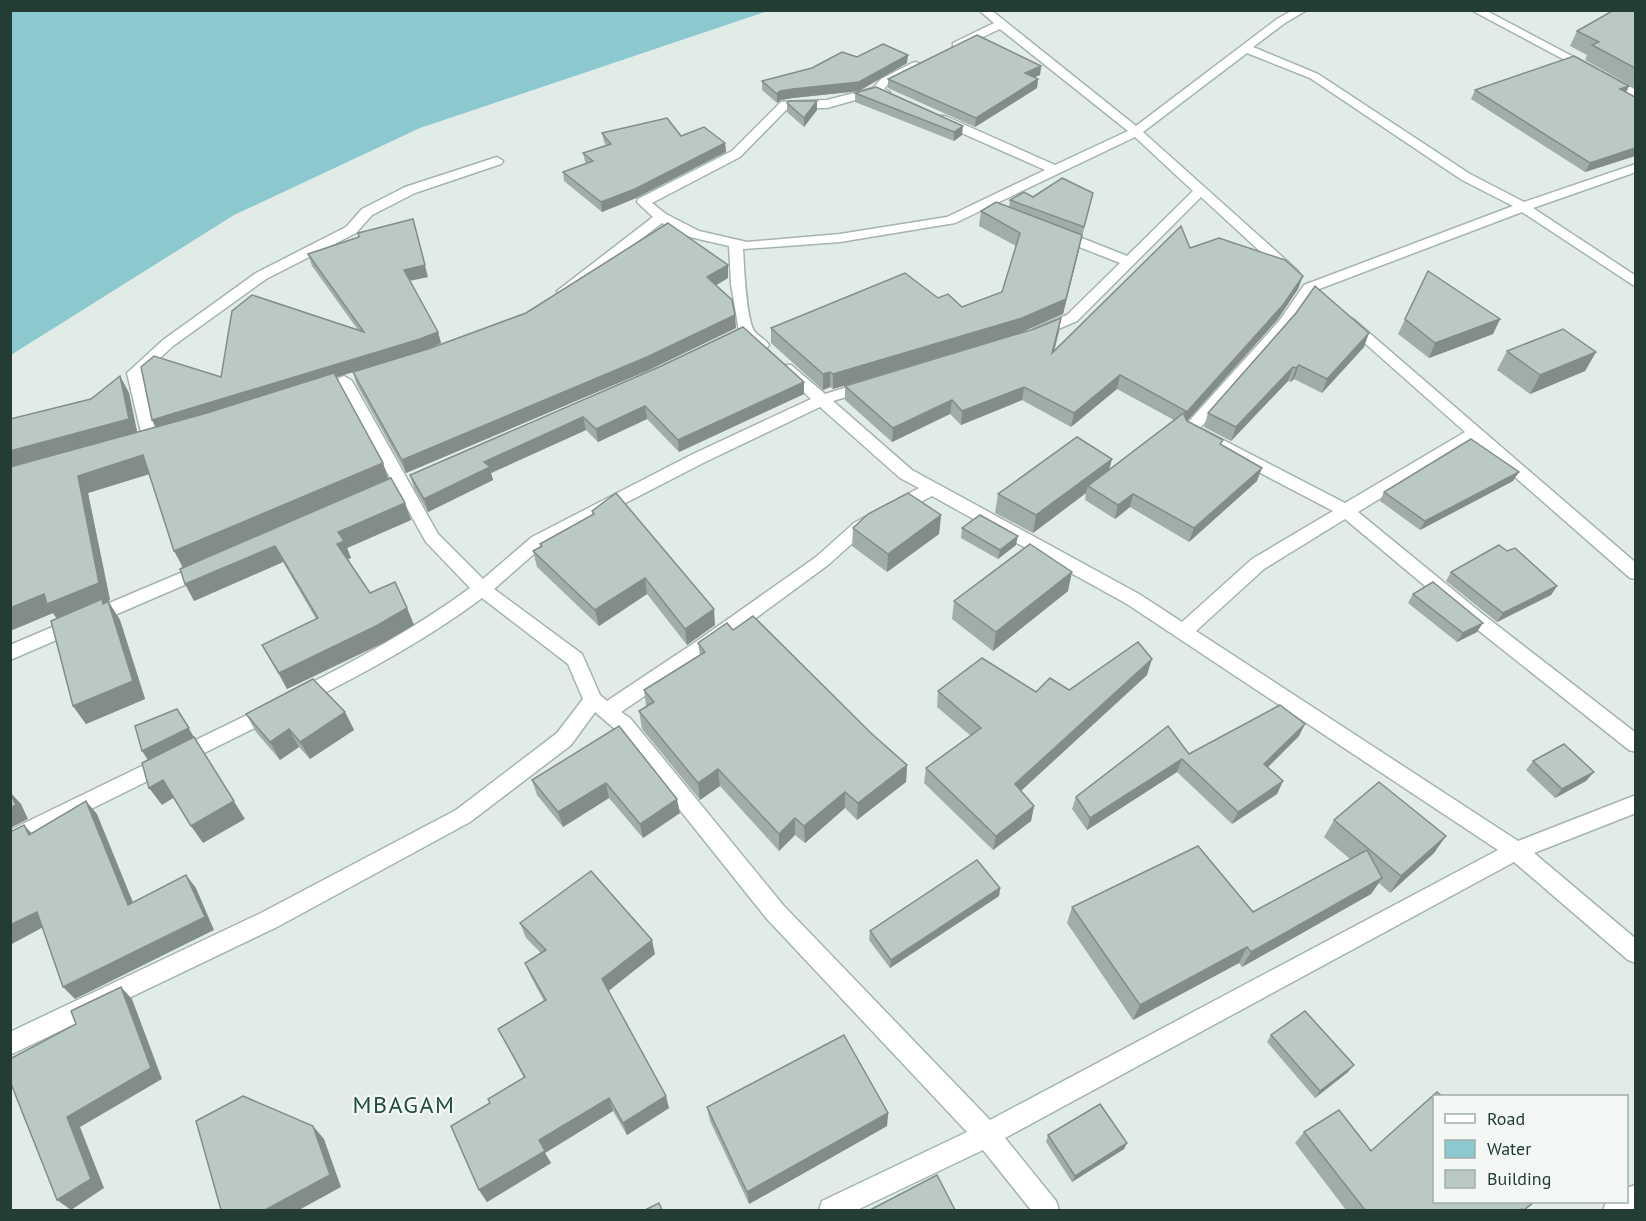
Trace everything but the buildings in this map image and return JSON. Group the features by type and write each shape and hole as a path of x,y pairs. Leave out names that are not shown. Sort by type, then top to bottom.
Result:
{"street":[{"path":"927,60 885,81 878,90 827,104 785,105 736,154 643,202 661,217 695,234 747,246 840,238 950,220 1136,132 1281,21 1302,10"},
{"path":"1476,10 1635,95"},
{"path":"985,11 1136,132 1199,192 1314,292"},
{"path":"948,50 1001,24"},
{"path":"1245,48 1314,76 1403,132 1466,177 1523,207 1635,283"},
{"path":"878,90 898,99"},
{"path":"930,113 1055,170"},
{"path":"150,441 135,373 168,343 261,276 351,230 366,212 410,190 498,161"},
{"path":"1635,168 1523,207 1314,292 1190,429 1346,511 1479,621 1635,744"},
{"path":"1026,338 1072,318 1199,192"},
{"path":"982,205 1003,213"},
{"path":"551,300 661,217"},
{"path":"1045,229 1130,262"},
{"path":"736,244 741,334 906,474 1133,599 1516,850 1635,953"},
{"path":"1336,311 1635,573"},
{"path":"343,381 432,538 482,589 575,659 600,706 623,724 776,912 987,1135 1047,1210"},
{"path":"10,840 368,663 437,622 482,589 538,542 699,458 821,400 879,382"},
{"path":"1183,632 1258,564 1475,433"},
{"path":"10,1044 269,920 462,816 564,739 600,706 704,646 822,561 860,526 933,488"},
{"path":"10,653 217,564"},
{"path":"831,1210 987,1135 1516,850 1635,804"}],"water":[{"path":"11,10 768,11 420,128 234,215 11,355"}],"district":[{"name":"MBAGAM","path":"404,1104"}]}
